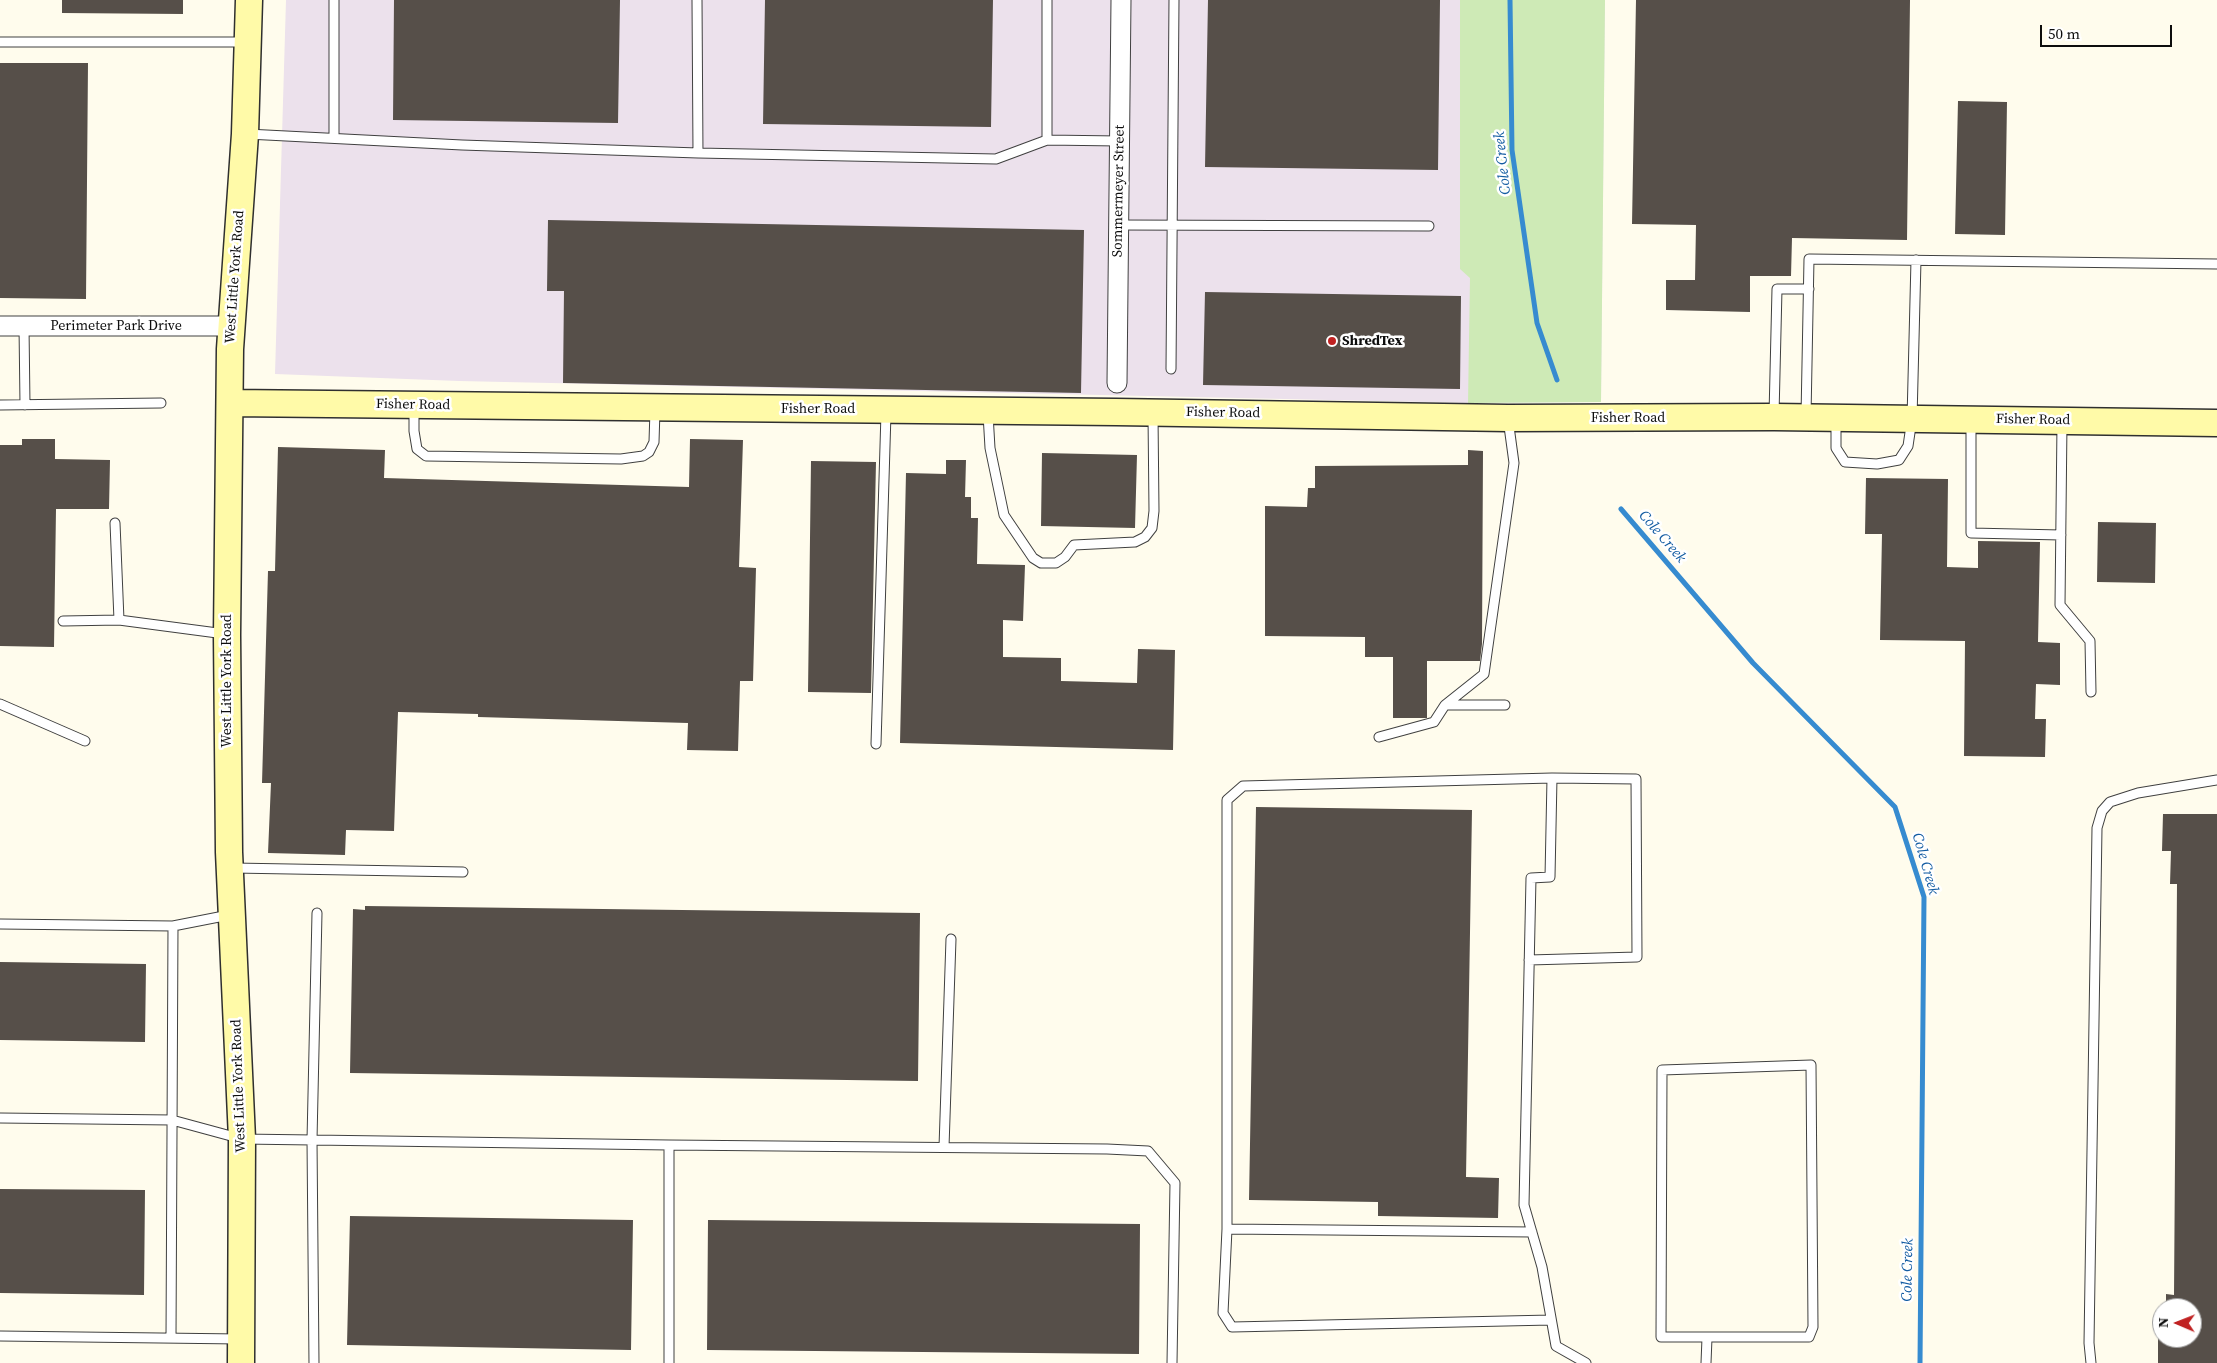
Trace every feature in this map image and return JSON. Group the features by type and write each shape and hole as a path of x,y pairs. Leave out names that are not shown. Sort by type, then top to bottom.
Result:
{"street":[{"name":"West Little York Road","path":"241,1351 242,1139 227,777 227,635 232,326 244,134 249,0"},
{"name":"Sommermeyer Street","path":"1117,383 1121,0"},
{"name":"Perimeter Park Drive","path":"0,326 232,326"},
{"name":"Fisher Road","path":"230,403 1153,412 1508,418 1774,417 2217,423"}],"lane":[{"path":"334,0 334,138"},
{"path":"697,0 698,153"},
{"path":"1047,0 1047,140"},
{"path":"1171,369 1174,0"},
{"path":"0,42 248,42"},
{"path":"244,134 698,153 996,159 1047,140 1119,141"},
{"path":"1118,224 1429,226"},
{"path":"1806,418 1809,259 2217,264"},
{"path":"1836,418 1836,448 1845,462 1877,464 1899,460 1908,446 1912,419 1916,260"},
{"path":"1774,417 1777,289 1809,289"},
{"path":"24,326 25,405"},
{"path":"0,405 161,403"},
{"path":"414,405 414,431 418,449 426,456 621,459 643,456 649,452 654,442 655,408"},
{"path":"876,744 886,410"},
{"path":"988,411 990,448 1004,515 1033,558 1041,563 1056,563 1065,557 1074,544 1135,542 1145,537 1152,528 1154,511 1153,412"},
{"path":"1379,737 1434,722 1445,705 1484,674 1514,463 1508,418"},
{"path":"1971,420 1971,533 2060,535"},
{"path":"2062,421 2060,605 2090,640 2091,692"},
{"path":"115,523 119,620"},
{"path":"63,620 119,620 227,635"},
{"path":"0,704 85,741"},
{"path":"1445,705 1505,705"},
{"path":"1529,960 1637,957 1636,779 1552,778 1243,786 1227,800 1227,1229 1223,1313 1232,1327 1551,1320"},
{"path":"1552,778 1550,877 1530,878 1524,1206 1542,1267 1556,1346 1586,1363"},
{"path":"2091,1363 2089,1343 2097,828 2102,811 2110,802 2138,793 2217,780"},
{"path":"230,868 463,872"},
{"path":"314,1363 312,1140 317,913"},
{"path":"0,924 173,926 233,914"},
{"path":"170,1338 173,926"},
{"path":"944,1147 951,939"},
{"path":"1811,1066 1813,1327 1809,1337 1707,1338 1661,1337 1662,1070 1811,1066"},
{"path":"0,1118 172,1120 242,1139 1148,1151 1174,1183 1172,1363"},
{"path":"669,1145 669,1363"},
{"path":"1227,1229 1532,1232"},
{"path":"0,1336 170,1338 241,1351"},
{"path":"1706,1363 1707,1338"}],"shaded area":[{"path":"286,0 1605,0 1601,402 1468,403 459,381 275,374"}],"green space":[{"path":"1460,0 1605,0 1601,402 1468,403 1470,278 1460,269"}],"building":[{"path":"62,0 183,0 183,14 62,13"},
{"path":"394,0 620,0 618,123 393,120"},
{"path":"765,0 993,0 991,127 763,124"},
{"path":"1208,0 1440,0 1438,170 1205,167"},
{"path":"1636,0 1910,0 1907,240 1792,238 1791,276 1750,276 1750,312 1666,310 1666,280 1695,280 1696,225 1632,224"},
{"path":"0,63 88,63 86,299 0,298"},
{"path":"1958,101 2007,102 2005,235 1955,234"},
{"path":"548,220 1084,230 1081,393 563,383 564,291 547,291"},
{"name":"ShredTex","path":"1205,292 1461,296 1460,389 1203,385"},
{"path":"22,439 55,439 55,459 110,460 109,509 56,509 54,647 0,646 0,445 22,445"},
{"path":"690,439 743,440 739,567 756,568 753,681 740,681 738,751 687,750 688,723 478,717 478,714 398,712 394,831 346,830 345,855 268,853 271,783 262,783 268,571 275,571 278,447 385,450 384,478 689,487"},
{"path":"1468,450 1483,451 1482,644 1480,661 1427,661 1427,718 1393,718 1393,657 1365,657 1365,637 1265,636 1265,506 1307,507 1308,488 1315,488 1315,466 1468,465"},
{"path":"1042,453 1137,455 1135,528 1041,526"},
{"path":"946,460 966,460 965,497 971,497 971,518 978,518 977,564 1025,565 1023,621 1003,620 1003,657 1061,658 1061,681 1137,683 1138,649 1175,650 1173,750 900,743 906,473 946,474"},
{"path":"811,461 876,462 871,693 808,692"},
{"path":"1866,478 1948,479 1947,567 1978,568 1978,541 2040,542 2038,642 2060,643 2060,685 2036,684 2035,719 2046,719 2045,757 1964,756 1965,641 1880,640 1882,534 1865,534"},
{"path":"2098,522 2156,523 2155,583 2097,582"},
{"path":"1256,807 1472,810 1466,1177 1499,1178 1498,1218 1378,1216 1378,1202 1249,1200"},
{"path":"2163,814 2217,814 2217,1363 2158,1363 2158,1348 2202,1348 2202,1298 2166,1298 2166,1294 2174,1295 2177,884 2170,884 2171,851 2162,851"},
{"path":"365,906 920,913 918,1081 350,1073 353,909 365,910"},
{"path":"0,962 146,964 145,1042 0,1040"},
{"path":"0,1189 145,1190 144,1295 0,1293"},
{"path":"350,1216 633,1220 631,1350 347,1345"},
{"path":"708,1220 1140,1224 1139,1354 707,1350"}],"waterway":[{"name":"Cole Creek","path":"1510,0 1512,150 1537,323 1557,380"},
{"name":"Cole Creek","path":"1621,509 1753,663 1895,807 1924,897 1920,1363"}],"place":[{"name":"ShredTex","path":"1332,341"}]}
